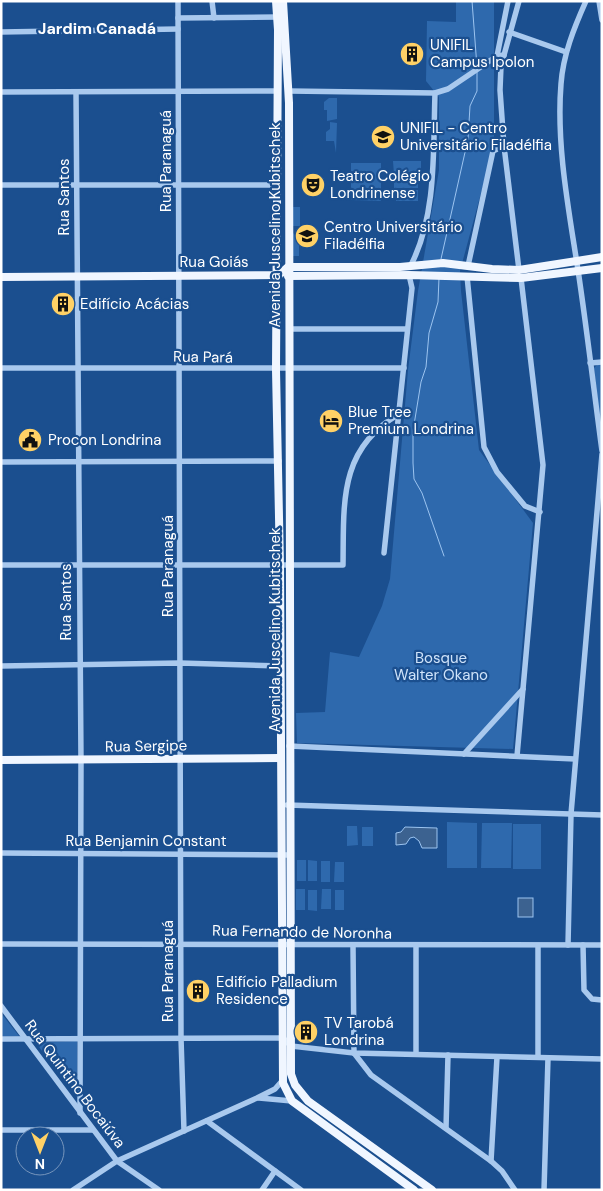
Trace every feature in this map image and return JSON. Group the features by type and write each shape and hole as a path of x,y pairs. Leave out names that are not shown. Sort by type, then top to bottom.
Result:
{"main road":[{"name":"Avenida Juscelino Kubitschek","path":"276,1 278,18 279,185 276,370 285,566 289,750 285,805"},
{"name":"Avenida Juscelino Kubitschek","path":"283,1 289,91 289,329 288,518 280,666 280,758 285,805 286,855 286,945 282,1081 285,1091 292,1101 414,1190"},
{"path":"278,30 282,47 282,85 289,91"},
{"path":"278,91 284,94 289,114"},
{"path":"279,275 288,267 400,267 457,264 520,270 576,263 602,257"},
{"path":"415,265 428,272 467,276"},
{"path":"400,267 409,275"},
{"path":"288,276 409,275 521,278 602,268"},
{"name":"Rua Goiás","path":"1,277 279,275"},
{"path":"279,461 283,465 284,499 288,518"},
{"name":"Rua Sergipe","path":"1,760 280,758"},
{"name":"Avenida Juscelino Kubitschek","path":"286,945 292,1078 301,1094 432,1190"},
{"path":"283,1053 291,1046"}],"street":[{"name":"Rua Paranaguá","path":"178,1 181,1038 184,1131"},
{"path":"212,1 214,18"},
{"path":"501,66 496,56 508,1"},
{"path":"519,1 501,66 500,90 504,146 520,270"},
{"path":"568,945 571,814 602,453 578,272 569,219 561,131 560,84 566,52 570,36 586,1"},
{"path":"599,1 602,20"},
{"path":"178,18 278,18"},
{"path":"1,32 178,30"},
{"path":"509,32 566,52"},
{"path":"289,91 435,93 448,88 496,56 504,55"},
{"path":"1,92 278,91"},
{"name":"Rua Santos","path":"76,92 78,665 81,760 79,853 80,1113"},
{"path":"415,265 433,174 435,93"},
{"path":"468,266 494,152 504,146"},
{"path":"1,185 279,185"},
{"path":"384,553 404,368 406,329 412,288 409,275"},
{"path":"412,288 421,276"},
{"path":"467,276 484,447 497,472 525,506 540,512"},
{"path":"517,756 543,465 521,278"},
{"path":"289,329 406,329"},
{"path":"590,363 602,362"},
{"name":"Rua Pará","path":"1,368 276,370 404,368"},
{"path":"1,565 343,565 348,478 352,467 372,433 380,425 399,414"},
{"path":"1,462 279,461"},
{"path":"1,666 180,663 280,666"},
{"path":"464,754 523,689"},
{"path":"289,750 464,754 575,759"},
{"name":"Rua Sergipe","path":"280,758 289,750"},
{"path":"285,805 602,815"},
{"name":"Rua Benjamin Constant","path":"1,853 286,855"},
{"name":"Rua Fernando de Noronha","path":"1,944 602,945"},
{"path":"582,945 584,990 592,999 602,1000"},
{"path":"353,946 354,1053 371,1076 491,1161 515,1190"},
{"path":"416,946 416,1053"},
{"path":"538,946 538,1057"},
{"name":"Rua Quintino Bocaiúva","path":"1,1006 117,1161 159,1190"},
{"path":"1,1039 282,1038 291,1046 354,1053 602,1059"},
{"path":"446,1128 448,1055"},
{"path":"491,1161 496,1056"},
{"path":"544,1190 548,1058"},
{"path":"73,1190 117,1161 257,1098 275,1089 282,1081"},
{"path":"257,1098 292,1101"},
{"path":"207,1121 301,1190"},
{"path":"1,1130 92,1130"},
{"path":"262,1190 275,1171"}],"green space":[{"name":"Bosque Walter Okano","path":"456,1 494,1 494,145 460,271 479,450 533,523 513,749 297,743 296,713 325,712 330,652 359,657 382,606 390,579 408,370 418,291 439,170 439,97 426,81 427,21 456,22"},
{"path":"329,98 337,98 337,119 327,121 327,110 324,110 324,102"},
{"path":"330,122 337,123 336,153 334,141 326,141 326,132 330,129"},
{"path":"393,161 421,161 421,175 394,175"},
{"path":"351,163 381,163 381,201 351,200"},
{"path":"394,176 418,176 418,188 394,188"},
{"path":"396,190 418,190 418,201 396,201"},
{"path":"292,207 300,207 300,226 292,226"},
{"path":"293,233 296,236 299,235 299,256 292,256"},
{"path":"597,365 602,365 602,440 594,368"},
{"path":"447,822 477,823 477,868 447,868"},
{"path":"482,823 512,823 511,868 481,868"},
{"path":"513,824 541,824 541,869 513,869"},
{"path":"347,826 357,826 358,845 347,846"},
{"path":"362,827 373,827 373,846 362,846"},
{"path":"297,860 306,860 306,881 297,881"},
{"path":"308,860 317,861 317,881 308,881"},
{"path":"321,861 330,861 330,882 321,882"},
{"path":"335,862 344,862 344,882 334,882"},
{"path":"296,889 305,889 305,910 296,910"},
{"path":"322,889 331,889 331,909 321,909"},
{"path":"308,890 317,890 317,911 308,910"},
{"path":"335,890 344,890 344,910 335,910"},
{"path":"1,1013 19,1036 1,1036"},
{"path":"77,1041 77,1097 36,1043"}],"shaded area":[{"path":"405,827 437,828 437,848 422,848 419,841 414,837 410,838 406,844 396,845 396,833 401,832"},
{"path":"518,898 533,898 533,917 518,917"}],"waterway":[{"path":"472,1 477,67"},
{"path":"441,259 468,139 470,106 477,91 477,72"},
{"path":"439,278 438,302 429,333 426,367 421,382 413,431 413,463 414,479 422,493 444,556"}],"place":[{"name":"UNIFIL Campus Ipolon","path":"412,54"},
{"name":"UNIFIL - Centro Universitário Filadélfia","path":"383,137"},
{"name":"Teatro Colégio Londrinense","path":"313,185"},
{"name":"Centro Universitário Filadélfia","path":"307,236"},
{"name":"Edifício Acácias","path":"63,304"},
{"name":"Blue Tree Premium Londrina","path":"331,421"},
{"name":"Procon Londrina","path":"30,440"},
{"name":"Edifício Palladium Residence","path":"198,991"},
{"name":"TV Tarobá Londrina","path":"306,1032"}],"district":[{"name":"Jardim Canadá","path":"97,28"}]}
